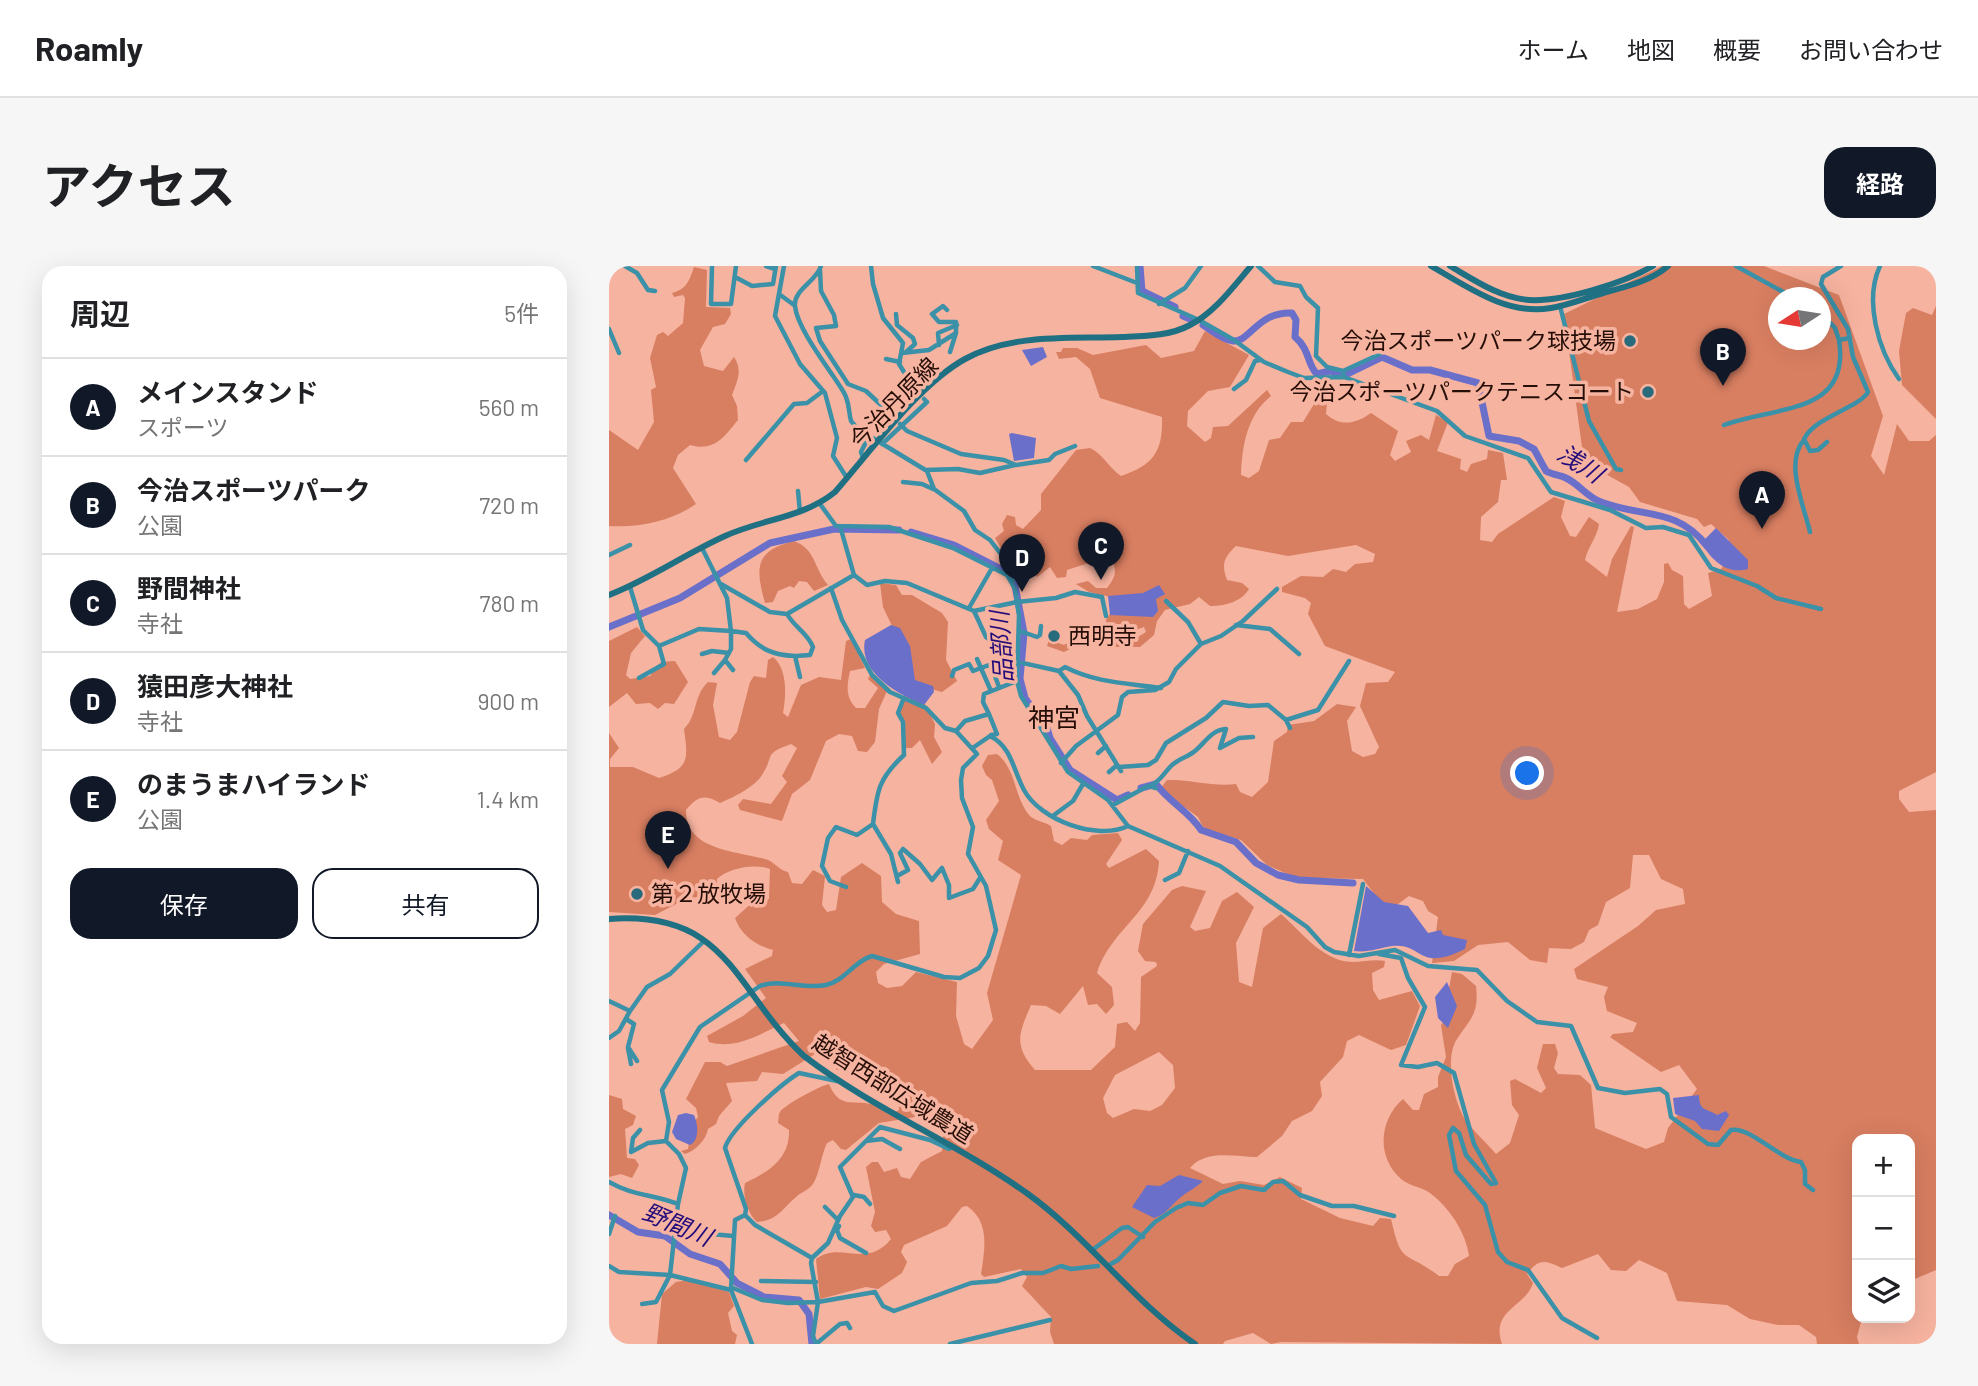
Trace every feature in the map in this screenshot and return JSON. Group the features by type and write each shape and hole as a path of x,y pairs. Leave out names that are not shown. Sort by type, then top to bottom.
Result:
{"street":[{"path":"625,266 637,273 648,290 655,291"},
{"path":"711,266 711,304 731,304 737,278 736,266"},
{"path":"737,278 752,286 773,284 775,267 767,266"},
{"path":"784,266 775,316 800,364 823,391 837,431 833,456 847,478"},
{"path":"871,266 875,295 887,326 900,336 904,352"},
{"path":"1094,266 1122,275 1137,284"},
{"path":"1137,266 1138,293 1199,320 1261,359 1304,378 1344,374 1380,354"},
{"path":"1159,304 1185,288 1201,266"},
{"name":"今治丹原線","path":"609,595 630,587 745,527 800,513 820,504 881,443 938,377 966,359 992,347 1022,340 1179,331 1199,320 1251,266"},
{"path":"1258,266 1275,282 1300,286 1305,297 1318,308 1315,356 1327,366 1437,411 1465,436 1528,458 1551,492 1610,510 1646,528 1663,527 1689,535 1711,568 1757,586 1776,598 1821,609"},
{"path":"1431,266 1498,302 1534,309 1560,305 1646,280 1668,266"},
{"path":"1450,266 1487,287 1528,300 1551,299 1618,282 1653,266"},
{"path":"1736,266 1774,287"},
{"path":"1810,532 1795,464 1796,451 1804,439 1837,410 1866,396 1865,380 1853,357 1843,318 1821,284 1823,277 1841,266"},
{"path":"1880,266 1873,291 1879,336 1886,361 1899,379"},
{"path":"795,306 796,298 820,267"},
{"path":"820,267 821,291 834,315 836,326 816,328 837,370 851,408 851,421 869,436 925,470 934,489"},
{"path":"779,294 795,306 813,348 845,394"},
{"path":"1560,305 1565,335 1593,434 1616,469 1621,470"},
{"path":"947,310 943,306 932,314 939,322 956,322 957,325"},
{"path":"896,314 897,325 913,338 915,344 904,352 900,362 903,375 917,393"},
{"path":"1724,425 1807,403 1824,394 1834,384 1840,368 1839,340 1831,324"},
{"path":"939,345 937,333 957,325"},
{"path":"950,352 957,325"},
{"path":"609,329 619,353"},
{"path":"904,352 939,345 956,333"},
{"path":"1839,340 1850,338"},
{"path":"887,359 900,362"},
{"path":"1234,389 1246,380 1255,361 1261,359"},
{"path":"837,370 848,384 866,391 895,418"},
{"path":"746,460 794,404 807,403 823,391"},
{"path":"881,443 927,402 923,399"},
{"path":"901,425 907,431 961,454 1004,460 1016,465"},
{"path":"864,459 861,453 869,436"},
{"path":"1804,439 1810,451 1818,450 1827,442"},
{"path":"925,470 958,469 980,473 1049,460 1055,453 1075,446"},
{"path":"903,482 922,484 956,504 975,530 991,540 1014,569 1017,575 1012,580"},
{"path":"798,491 800,513"},
{"path":"820,504 840,526 854,575 867,585 885,581 907,583 972,610 1046,600 1075,592 1102,597 1106,616"},
{"path":"840,526 888,527 953,548 1012,580 1020,631 1017,681 1021,696 1061,763 1083,784 1113,805 1128,826"},
{"path":"609,555 630,545"},
{"path":"702,548 727,597 731,631 729,653 713,673"},
{"path":"972,610 992,568"},
{"path":"721,584 770,612 787,614 854,575"},
{"path":"630,587 643,630 659,646 663,664 639,678"},
{"path":"642,1304 656,1302 670,1275 675,1222 686,1168 682,1158 667,1141 669,1122 661,1096 668,1076 700,1027 753,990 767,984 809,986 833,983 857,963 872,956 944,977 968,976 985,962 996,938 990,899 968,854 973,827 962,798 961,780 963,768 977,754 974,747 956,731 945,728 926,708 903,700 872,675 842,620 831,588"},
{"path":"1061,763 1076,746 1118,715 1122,696 1128,692 1161,688 1201,644 1221,636 1277,589"},
{"path":"1165,601 1188,622 1201,644"},
{"path":"972,610 986,637 1000,648 1005,659"},
{"path":"659,646 699,629 746,633 753,644 774,653 810,655 813,647 807,633 792,623 787,614"},
{"path":"1236,625 1270,629 1299,654"},
{"path":"1020,631 1037,637 1040,635 1041,626"},
{"path":"702,654 712,651 729,653"},
{"path":"795,656 800,677"},
{"path":"977,659 991,691"},
{"path":"952,676 954,670 969,664 973,671 1005,659 1059,671 1078,695 1087,716 1098,729 1119,768"},
{"path":"725,660 733,670"},
{"path":"1286,720 1318,710 1349,661"},
{"path":"991,665 999,687"},
{"path":"1059,671 1065,667 1105,682 1136,683 1161,688"},
{"path":"974,747 997,734 982,699 984,694 1017,681"},
{"path":"903,700 898,713 903,722 904,755 886,771 878,788 873,824 891,854 897,879 908,870 900,853 903,849 920,864 932,880 942,868 949,885 949,898 973,889 980,878"},
{"path":"1109,772 1119,768 1148,765 1156,760 1166,743 1206,718 1223,702 1249,706 1268,705 1286,720 1290,728"},
{"path":"956,731 965,721 989,714"},
{"path":"1113,805 1154,786 1172,765 1196,751 1207,738 1222,729 1226,729 1220,748 1239,738 1253,737"},
{"path":"990,736 1003,746 1012,759 1031,801 1053,816 1090,832 1128,826 1220,866 1311,930 1325,947 1349,955 1378,954 1395,950 1428,966 1477,970 1507,1001 1537,1022 1571,1026 1598,1088 1625,1093 1660,1089 1667,1094 1671,1117 1708,1144 1718,1145 1731,1130 1742,1130 1786,1159 1801,1162 1805,1170 1805,1184 1814,1190"},
{"path":"1098,753 1107,746"},
{"path":"1053,816 1073,801 1083,784"},
{"path":"846,887 830,881 822,866 828,838 836,827 857,835 873,824"},
{"path":"1164,880 1179,873 1188,851"},
{"path":"1349,955 1363,884"},
{"name":"越智西部広域農道","path":"609,919 653,919 680,927 704,942 730,963 797,1049 842,1081 1029,1195 1135,1297 1195,1344"},
{"path":"609,1038 619,1031 647,987 670,974 704,942"},
{"path":"1378,954 1401,958 1408,978 1425,1007 1401,1065 1418,1067 1437,1063 1454,1073 1474,1144 1496,1183 1491,1184 1466,1155 1459,1133 1453,1128 1449,1135 1453,1161 1456,1171 1485,1205 1499,1252 1507,1262 1528,1270 1562,1318 1597,1338"},
{"path":"609,1001 630,1011"},
{"path":"626,1018 634,1024 628,1047 631,1064"},
{"path":"628,1047 637,1061"},
{"path":"745,1215 746,1209 725,1148 728,1140 775,1090 799,1073 842,1081"},
{"path":"854,1195 840,1167 880,1127 887,1127 949,1149 952,1147"},
{"path":"640,1129 633,1138 631,1152 648,1143 667,1141"},
{"path":"866,1141 882,1139 899,1149"},
{"path":"1109,1265 1115,1263 1143,1237 1155,1222 1188,1203 1203,1205 1220,1193 1241,1186 1264,1190 1276,1181 1283,1181 1300,1195 1332,1206 1354,1206 1394,1216"},
{"path":"609,1182 631,1194 656,1196 678,1204"},
{"path":"854,1195 863,1197 870,1204"},
{"path":"850,1328 850,1324 840,1324 816,1344 813,1328 818,1302 811,1268 812,1258 828,1243 854,1195"},
{"path":"825,1207 838,1221 840,1238 866,1253"},
{"path":"745,1215 735,1220 732,1289 752,1344"},
{"path":"745,1215 755,1225 812,1258"},
{"path":"609,1234 615,1216"},
{"path":"675,1222 711,1234 733,1236"},
{"path":"609,1266 619,1272 670,1275 732,1289 762,1300 818,1302 875,1292 883,1306 894,1311 960,1285 997,1281 1022,1273 1043,1273 1061,1266 1071,1269 1095,1258 1122,1228 1128,1227 1143,1237"},
{"path":"761,1281 816,1282"},
{"path":"954,1343 1050,1321"}],"shaded area":[{"path":"1662,266 1764,266 1818,287 1768,287 1768,350 1831,350 1831,292 1839,295 1883,416 1871,456 1884,475 1897,424 1909,441 1929,441 1936,435 1936,772 1899,791 1899,799 1909,812 1936,810 1936,1270 1915,1279 1915,1134 1852,1134 1852,1323 1861,1323 1857,1337 1859,1344 1817,1344 1816,1337 1799,1325 1778,1325 1750,1319 1727,1305 1677,1301 1667,1273 1639,1260 1626,1271 1611,1270 1598,1254 1562,1268 1543,1262 1535,1265 1527,1274 1533,1283 1529,1291 1510,1309 1501,1323 1502,1344 1271,1344 1253,1333 1225,1341 1223,1344 1054,1344 1050,1332 1051,1317 1022,1286 1027,1277 1021,1269 984,1277 981,1274 983,1228 974,1212 967,1206 962,1207 947,1226 904,1245 901,1252 907,1262 902,1273 878,1289 866,1287 820,1299 816,1259 835,1252 872,1253 891,1239 886,1230 875,1232 871,1226 875,1212 866,1167 872,1162 878,1162 884,1172 897,1168 901,1177 910,1179 921,1162 942,1151 944,1119 940,1113 879,1123 846,1150 841,1149 833,1140 827,1143 811,1186 775,1217 757,1222 751,1214 744,1193 745,1183 769,1169 782,1157 786,1149 789,1130 778,1123 779,1113 803,1096 829,1084 842,1100 871,1104 890,1115 899,1110 897,1082 884,1067 866,1065 836,1070 841,1046 815,1054 783,1074 762,1072 757,1081 726,1083 732,1101 693,1150 685,1154 681,1151 688,1149 692,1124 698,1117 696,1108 686,1099 705,1062 720,1062 727,1066 799,1041 784,1023 757,1036 729,1044 709,1042 707,1036 743,1016 766,998 745,969 772,956 773,950 749,938 735,918 754,901 769,899 770,869 735,869 717,879 716,894 711,898 700,896 678,903 655,915 609,912 609,733 619,748 610,759 610,767 633,767 659,778 677,770 685,761 684,729 692,718 703,687 708,682 717,683 713,705 719,737 730,740 737,732 750,682 754,676 766,678 768,660 773,657 778,662 784,676 783,713 788,717 801,685 819,677 841,680 846,641 851,639 865,668 850,671 848,691 852,704 856,708 865,708 878,688 868,679 870,675 887,691 879,709 875,742 867,752 858,751 852,736 839,734 826,741 810,780 792,794 782,821 740,810 738,805 743,799 771,804 787,782 782,776 797,748 791,744 782,747 773,753 759,779 743,792 720,803 710,798 701,798 694,802 686,810 688,823 703,841 727,851 765,859 788,872 792,883 802,884 813,870 825,876 822,905 827,912 836,910 841,877 862,863 881,876 882,902 896,914 919,921 920,954 884,964 876,972 878,983 887,988 902,986 916,972 957,982 956,1016 964,1044 972,1049 993,1020 987,993 1021,875 998,860 1003,841 989,829 986,820 999,801 992,780 982,766 988,755 997,754 1009,768 1025,810 1031,817 1051,826 1054,841 1062,845 1071,838 1087,840 1092,835 1118,833 1122,840 1106,864 1109,868 1146,849 1159,861 1150,894 1113,943 1097,973 1112,987 1114,1005 1106,1014 1097,1004 1088,1005 1083,986 1060,1014 1046,1006 1031,1005 1020,1039 1023,1053 1035,1070 1091,1070 1115,1047 1117,1024 1127,1022 1135,1031 1140,1023 1141,977 1157,966 1156,962 1145,961 1138,951 1143,924 1172,890 1182,886 1206,891 1190,927 1195,931 1210,928 1222,901 1237,892 1254,907 1236,943 1239,982 1252,987 1263,928 1281,914 1331,957 1352,962 1385,961 1384,967 1372,973 1373,990 1379,1000 1412,991 1420,1006 1406,1045 1391,1050 1359,1035 1347,1041 1343,1057 1320,1082 1322,1096 1312,1111 1292,1121 1282,1136 1257,1157 1212,1156 1190,1168 1223,1184 1240,1181 1264,1185 1280,1177 1302,1188 1301,1199 1340,1218 1373,1226 1380,1218 1391,1219 1398,1244 1406,1255 1439,1276 1448,1276 1455,1264 1469,1256 1461,1230 1437,1199 1427,1191 1404,1181 1393,1170 1384,1150 1384,1139 1389,1117 1403,1099 1413,1110 1419,1110 1424,1094 1438,1087 1438,1077 1446,1057 1441,1025 1450,1014 1449,989 1452,972 1462,974 1476,986 1477,995 1473,1015 1453,1047 1452,1081 1462,1114 1496,1154 1510,1143 1519,1115 1512,1105 1510,1081 1515,1079 1541,1093 1546,1088 1537,1068 1543,1044 1555,1044 1558,1053 1554,1068 1558,1074 1580,1075 1591,1085 1595,1128 1646,1149 1664,1142 1668,1128 1697,1089 1679,1065 1661,1072 1610,1037 1613,1034 1633,1032 1637,1023 1607,1011 1604,997 1608,987 1577,979 1574,969 1638,926 1656,910 1685,904 1683,889 1661,879 1649,855 1633,855 1630,888 1606,902 1598,925 1589,930 1584,942 1571,949 1549,948 1547,963 1530,960 1508,942 1478,945 1454,961 1432,963 1438,917 1428,911 1423,901 1409,896 1394,907 1382,904 1363,879 1303,878 1285,873 1267,865 1241,840 1204,829 1198,817 1160,789 1167,780 1236,784 1240,792 1252,797 1268,782 1274,741 1287,732 1288,725 1314,721 1337,704 1356,707 1347,721 1352,751 1363,757 1375,754 1379,747 1360,706 1366,683 1388,682 1395,672 1325,646 1308,614 1311,603 1305,598 1282,592 1282,587 1301,576 1323,577 1333,569 1346,572 1355,564 1373,562 1375,554 1356,545 1288,556 1236,546 1226,557 1224,569 1227,580 1242,583 1249,589 1237,600 1210,606 1199,597 1190,604 1165,610 1157,621 1154,635 1140,647 1112,647 1091,639 1064,652 1047,646 1049,640 1064,645 1086,633 1138,637 1146,632 1144,627 1133,631 1106,627 1106,620 1119,599 1089,592 1076,584 1088,581 1096,588 1107,588 1115,572 1110,556 1067,570 1066,577 1057,578 1050,567 1037,577 1034,574 1041,566 1040,558 1034,557 1024,566 1017,567 1006,557 995,538 1004,531 1002,524 1007,515 1015,517 1016,525 1023,529 1041,510 1041,494 1076,450 1090,448 1121,476 1149,461 1161,439 1162,417 1100,398 1090,369 1076,357 1059,359 1056,352 1061,352 1063,348 1077,348 1093,355 1146,345 1161,358 1194,351 1205,331 1249,355 1230,387 1208,391 1188,411 1187,426 1205,442 1211,438 1213,427 1228,426 1267,390 1271,396 1256,412 1247,432 1241,475 1249,478 1259,471 1269,440 1280,438 1291,422 1303,422 1329,380 1326,414 1337,421 1348,422 1360,420 1371,413 1398,431 1390,455 1395,461 1411,452 1406,441 1421,435 1429,440 1436,415 1448,422 1437,451 1461,459 1460,469 1467,472 1471,464 1487,459 1488,450 1503,453 1507,480 1501,480 1498,502 1481,517 1480,540 1492,542 1498,534 1554,497 1565,501 1561,517 1570,536 1576,537 1589,517 1599,524 1585,560 1607,577 1612,559 1631,526 1634,527 1617,612 1638,609 1657,599 1664,582 1664,564 1668,563 1672,570 1683,576 1684,604 1689,609 1712,596 1708,573 1721,569 1725,563 1716,540 1729,540 1711,524 1704,527 1697,519 1640,502 1629,487 1584,462 1564,314","holes":["1159,1052 1173,1065 1175,1088 1162,1105 1150,1111 1134,1109 1113,1118 1107,1113 1103,1098 1115,1075"]},
{"path":"694,267 707,270 706,307 730,308 731,314 725,324 713,327 700,350 704,366 723,371 734,357 737,362 738,376 732,395 737,406 738,420 718,442 698,447 690,445 678,455 673,468 696,504 677,515 655,522 609,526 609,430 638,450 654,422 651,390 656,387 650,358 657,335 663,332 668,336 683,323 685,298 683,295 674,297 672,293 687,284"},
{"path":"1936,306 1936,419 1902,385 1899,351 1906,313 1913,308 1932,315"},
{"path":"794,541 811,554 828,585 814,591 807,582 799,581 794,588 790,586 778,591 773,602 765,603 759,570 761,562 772,550"},
{"path":"880,583 896,585 902,595 912,595 942,613 948,622 946,660 957,681 942,692 931,689 923,700 935,724 934,737 942,752 932,764 920,740 912,748 906,748 897,710 910,683 903,649 883,607"},
{"path":"637,627 645,636 631,653 626,675 630,679 650,676 661,662 675,661 688,682 674,704 665,703 658,709 650,703 636,704 627,693 609,707 609,641"},
{"path":"609,1095 622,1099 623,1109 636,1116 633,1125 625,1129 627,1158 635,1159 639,1165 632,1178 621,1174 609,1177"},
{"path":"689,1280 729,1292 734,1306 728,1313 732,1331 737,1335 735,1344 657,1344 662,1294 676,1282"}],"water":[{"path":"1043,347 1047,357 1031,366 1022,350"},
{"path":"1009,434 1036,438 1034,458 1014,461"},
{"path":"1716,528 1748,560 1748,569 1726,568 1705,549 1701,543"},
{"path":"1159,585 1165,594 1156,599 1158,611 1153,617 1110,615 1108,596 1143,593"},
{"path":"891,625 900,628 910,646 915,680 933,686 934,692 924,705 882,681 868,663 864,652 865,640"},
{"path":"1366,886 1384,902 1408,906 1428,933 1441,930 1443,935 1467,940 1465,949 1438,958 1429,958 1402,946 1354,951"},
{"path":"1447,982 1457,1006 1448,1028 1438,1018 1435,997"},
{"path":"1699,1095 1704,1109 1717,1115 1726,1111 1729,1115 1719,1131 1702,1129 1695,1121 1675,1114 1673,1098"},
{"path":"678,1115 694,1115 697,1127 697,1136 690,1145 676,1139 672,1132"},
{"path":"1179,1175 1203,1181 1166,1212 1154,1218 1132,1207 1147,1185 1160,1186"}],"waterway":[{"name":"浅川","path":"1140,266 1142,291 1175,307"},
{"name":"浅川","path":"1203,325 1233,341 1244,337 1271,317 1292,313 1296,320 1295,337 1317,374 1330,371 1347,374 1382,357 1412,370 1430,370 1478,383 1489,436 1519,441 1534,449 1546,471 1571,481 1596,500 1671,519 1684,525 1707,546"},
{"name":"浅川","path":"1183,316 1190,319"},
{"name":"品部川","path":"609,627 680,598 770,543 834,529 899,530"},
{"name":"品部川","path":"911,532 954,545 1013,575 1024,633 1020,679 1025,698 1047,728 1050,738 1070,770 1117,800 1128,795"},
{"name":"品部川","path":"1141,788 1156,784 1201,830 1236,842 1256,863 1278,875 1299,880 1353,883"},
{"name":"野間川","path":"609,1215 638,1232 665,1236 690,1254 720,1264 737,1283 764,1297 799,1300 809,1314 812,1344"}],"place":[{"name":"今治スポーツパーク球技場","path":"1630,341"},
{"name":"今治スポーツパーク","path":"1723,386"},
{"name":"今治スポーツパークテニスコート","path":"1648,392"},
{"name":"メインスタンド","path":"1762,529"},
{"name":"野間神社","path":"1101,580"},
{"name":"猿田彦大神社","path":"1022,592"},
{"name":"西明寺","path":"1054,636"},
{"name":"のまうまハイランド","path":"668,869"},
{"name":"第２放牧場","path":"637,894"}],"district":[{"name":"神宮","path":"1054,718"}]}
